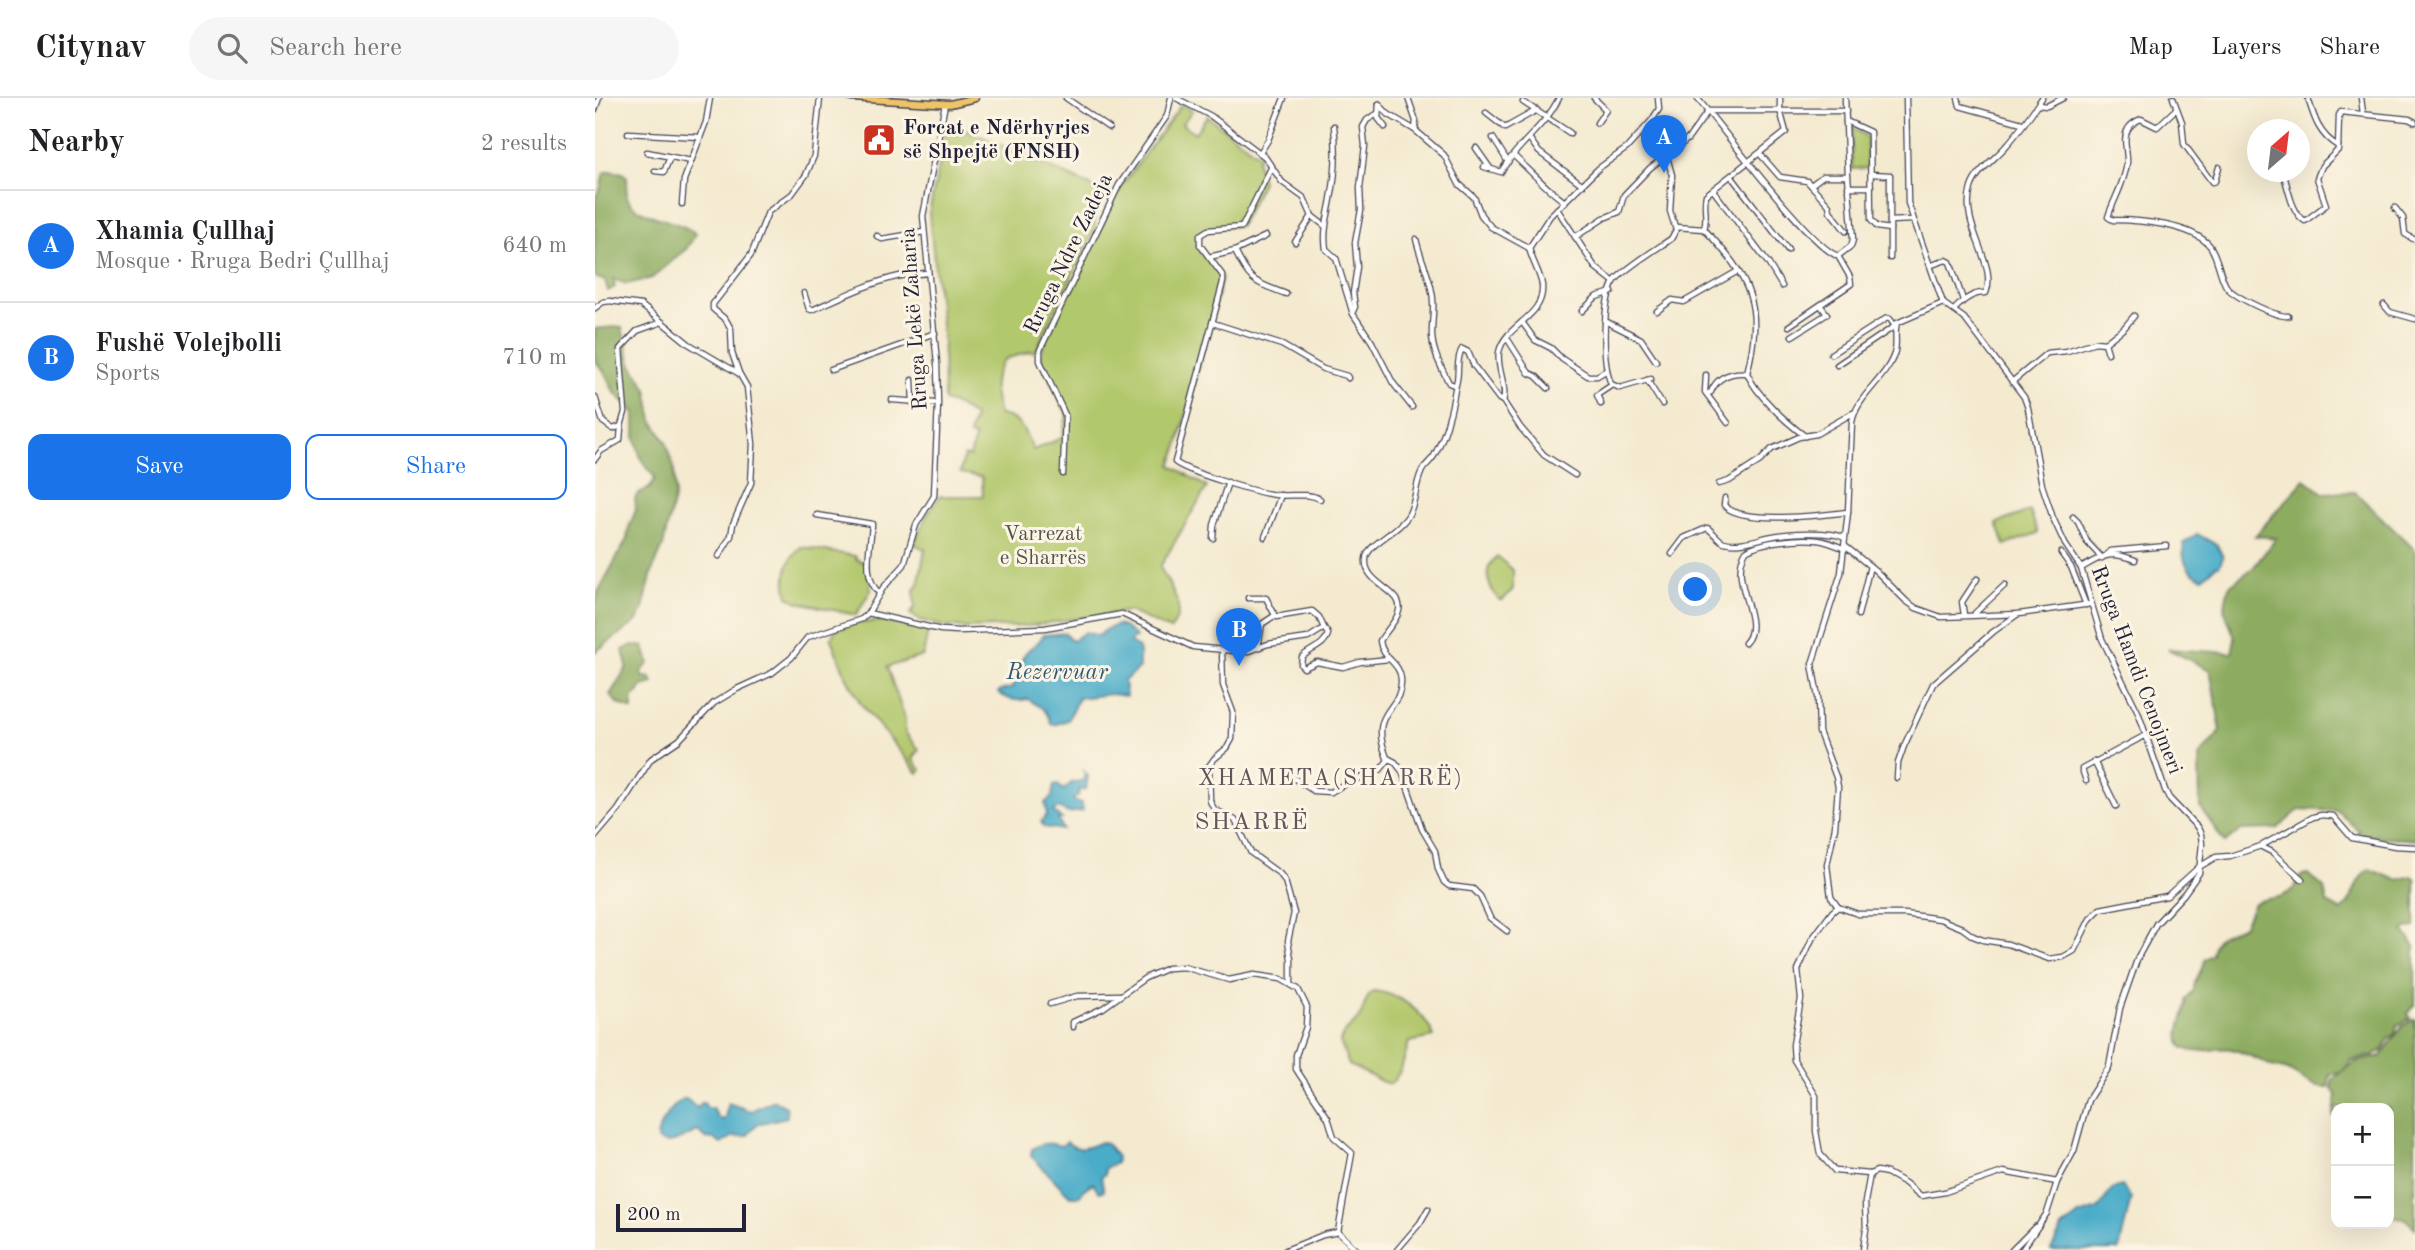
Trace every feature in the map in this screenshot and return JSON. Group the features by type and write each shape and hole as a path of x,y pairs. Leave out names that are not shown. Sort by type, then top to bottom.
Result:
{"main road":[{"path":"851,98 945,104 975,98"}],"street":[{"path":"595,110 599,98"},
{"path":"682,204 683,183 706,122 710,98"},
{"path":"719,556 731,536 733,524 751,483 753,433 747,387 732,353 731,329 726,320 713,309 713,304 751,254 768,212 792,194 806,175 816,146 820,98"},
{"path":"1066,98 1109,128"},
{"path":"1173,98 1211,116 1260,153 1282,182 1304,198 1312,216 1325,226"},
{"name":"Rruga Ndre Zadeja","path":"1063,474 1065,415 1040,361 1040,348 1119,185 1168,115 1173,98"},
{"path":"1260,153 1268,140 1284,98"},
{"path":"1408,98 1416,121 1415,130"},
{"path":"1484,167 1501,172 1548,117 1559,98"},
{"path":"1594,98 1606,110 1597,124"},
{"path":"1529,248 1557,209 1606,162 1627,148 1652,120 1659,109 1658,98"},
{"path":"1697,98 1809,234 1838,256 1851,282 1821,306 1789,326"},
{"path":"1704,229 1707,218 1705,197 1786,132 1780,98"},
{"path":"1838,256 1853,242 1845,98"},
{"path":"1837,365 1899,321 1943,303 1907,196 1906,98"},
{"path":"1958,98 1960,106 2022,123"},
{"path":"1954,310 1963,300 1986,293 1990,282 1972,229 1972,185 1985,167 2008,144 2042,98"},
{"path":"2037,105 2047,106 2063,98"},
{"path":"2173,98 2182,122 2184,144 2212,182 2215,181 2219,167"},
{"path":"2308,98 2317,125 2338,146"},
{"path":"2361,98 2363,113"},
{"path":"1523,102 1570,133"},
{"name":"Rruga Lekë Zaharia","path":"868,613 879,593 904,565 918,521 933,498 938,402 925,205 945,104"},
{"path":"1385,127 1377,114 1378,105 1381,104 1388,114 1415,130 1428,144 1444,155 1459,184 1474,197 1486,222 1529,248 1542,288 1537,309 1514,327 1499,354 1498,366 1505,397 1503,401"},
{"path":"2176,109 2157,127 2141,119 2134,121 2128,129 2125,136 2125,177 2108,217 2112,220 2144,220 2190,233 2209,246 2227,289 2267,311 2288,316"},
{"path":"1486,113 1505,128 1537,110"},
{"path":"1708,111 1846,111"},
{"path":"1575,237 1604,218 1619,212 1624,195 1650,168 1688,139 1708,111"},
{"path":"2286,182 2295,211 2299,218 2305,221 2325,208 2318,178 2322,166 2335,156 2341,112 2409,119 2415,122"},
{"path":"1353,311 1356,305 1353,293 1357,267 1355,243 1361,210 1360,188 1365,146 1363,130 1364,123 1377,114"},
{"path":"1846,121 1870,132 1873,224 1890,229"},
{"path":"1334,126 1338,152 1325,226 1326,249 1336,258 1349,305 1373,342 1393,383 1412,407"},
{"path":"628,132 699,137"},
{"path":"1493,138 1508,162"},
{"path":"1529,138 1539,152 1583,185"},
{"path":"1476,148 1493,171"},
{"path":"647,152 691,161"},
{"path":"1760,154 1780,177 1805,180 1811,185 1829,205 1830,211 1846,231"},
{"path":"1514,156 1530,169 1549,191 1565,202"},
{"path":"655,171 664,172 670,157"},
{"path":"1612,385 1607,370 1605,320 1615,282 1671,239 1676,227 1670,211 1672,175 1667,157"},
{"path":"1272,166 1242,227 1208,230 1200,235 1200,245 1224,278 1175,462 1228,482 1281,495 1313,496 1320,499"},
{"path":"1871,174 1890,175 1890,258"},
{"path":"1731,176 1788,250"},
{"path":"1811,185 1823,176 1848,176"},
{"path":"1848,187 1871,187"},
{"path":"1713,190 1782,286"},
{"path":"2395,208 2403,218 2405,234 2415,240"},
{"path":"1557,209 1595,267 1615,282"},
{"path":"1295,242 1312,216"},
{"path":"1890,221 1913,220"},
{"path":"1676,227 1704,229 1738,271 1751,296 1755,316 1754,341 1747,373 1753,384 1785,421 1805,436"},
{"path":"877,236 882,239 925,232"},
{"path":"1209,257 1235,251 1266,236"},
{"path":"1416,239 1432,291 1434,308 1431,333 1434,348 1449,383 1454,386"},
{"path":"1235,251 1243,267 1259,285 1286,294"},
{"path":"1932,265 1946,260 1950,262 1963,300"},
{"path":"1657,311 1672,300 1684,302 1738,271"},
{"path":"804,293 809,309 812,310 869,285 900,276 928,273"},
{"path":"1582,311 1596,297 1612,292"},
{"path":"595,308 610,301 641,305 689,345 739,373"},
{"name":"Rruga Hamdi Cenojmeri","path":"1943,303 1954,310 1977,334 2024,397 2042,485 2050,510 2065,544 2081,568 2088,605 2128,689 2169,798 2192,820 2201,835 2199,867"},
{"path":"2384,305 2390,312 2410,320 2415,319"},
{"path":"1792,336 1827,314 1821,306"},
{"path":"2012,382 2047,354 2095,342 2105,343 2125,328 2134,316"},
{"path":"1719,484 1729,481 1760,461 1772,449 1816,434 1854,412 1878,382 1895,351 1895,326 1891,318 1831,354"},
{"path":"1605,320 1641,339 1656,360"},
{"path":"595,460 601,450 620,440 625,412 619,349 637,331 663,322"},
{"path":"1522,322 1535,340 1551,348 1562,359 1588,376 1597,376 1607,370"},
{"path":"1213,323 1282,345 1317,366 1348,378"},
{"path":"831,370 935,333"},
{"path":"1507,337 1529,373 1548,388"},
{"path":"2105,343 2108,353"},
{"path":"1507,931 1490,918 1480,896 1473,889 1444,883 1435,851 1422,829 1402,771 1384,750 1380,729 1382,718 1398,696 1401,683 1398,666 1382,652 1380,641 1398,614 1398,601 1371,577 1366,556 1370,548 1399,529 1410,513 1421,471 1435,454 1449,420 1454,386 1457,383 1459,356 1464,349 1481,376 1544,455 1575,475"},
{"path":"1707,394 1728,374 1747,373"},
{"path":"1706,375 1705,392 1728,423"},
{"path":"912,380 913,403"},
{"path":"1612,385 1620,388 1649,380 1662,404"},
{"path":"1601,404 1597,395 1612,385"},
{"path":"595,397 603,422 613,429 621,426"},
{"path":"891,400 934,403"},
{"path":"1854,412 1845,547 1830,612 1812,664 1818,697 1819,732 1838,787 1835,827 1827,865 1831,897 1837,907 1858,914 1905,914 1940,919 1983,940 2008,944 2055,959 2074,951 2090,919 2100,909 2167,896 2199,867 2216,857 2229,856 2261,846 2313,817 2328,814 2338,818 2353,838 2415,847"},
{"path":"1213,538 1214,525 1228,482"},
{"path":"1265,537 1281,495"},
{"path":"1725,498 1724,505 1727,509 1744,516 1848,512"},
{"path":"817,515 872,524 869,574 879,593"},
{"path":"2073,517 2087,541 2105,556 2123,555 2135,560"},
{"path":"1672,555 1684,538 1707,528 1725,542 1752,542 1777,536 1815,533 1835,534 1845,538"},
{"path":"1745,643 1753,628 1741,586 1740,564 1746,551 1767,543 1809,539 1828,541 1845,547 1916,608 1941,617 2019,614 2088,605 2061,553"},
{"path":"2081,568 2110,551 2167,546"},
{"path":"1858,615 1870,566"},
{"path":"1964,615 1962,602 1977,579"},
{"path":"1973,614 2005,584"},
{"path":"1248,598 1266,598 1274,616"},
{"path":"1258,647 1262,624 1274,616 1283,617 1312,611 1319,617 1328,634 1324,642 1302,657 1301,665 1304,668 1317,662 1343,667 1389,659"},
{"path":"595,837 618,810 651,759 679,740 714,703 772,673 791,657 808,637 857,621 868,613 941,630 958,631 1036,629 1122,614 1193,647 1249,652 1258,647 1308,638 1324,628"},
{"path":"1898,778 1898,763 1933,684 1993,632 2019,614"},
{"path":"1222,650 1223,685 1233,712 1233,739 1209,766 1210,800 1215,809 1235,820 1251,853 1278,872 1285,881 1294,913 1288,941 1291,984"},
{"path":"2085,781 2082,768 2146,735"},
{"path":"1292,777 1314,791 1331,792 1380,769 1389,759"},
{"path":"2094,761 2116,807"},
{"path":"2261,846 2272,852 2302,879"},
{"path":"2022,1250 2043,1219 2057,1182 2074,1151 2088,1100 2109,1067 2120,1008 2138,957 2156,924 2195,881 2199,867"},
{"path":"1837,907 1812,939 1798,970 1801,999 1793,1036 1794,1060 1816,1096 1816,1131 1820,1154 1835,1171 1887,1173 1906,1183 1921,1196 1945,1192 2003,1172 2057,1182"},
{"path":"1073,1027 1073,1022 1103,1008 1145,978 1168,968 1194,970 1221,979 1264,975 1298,989 1307,1007 1306,1027 1296,1055 1296,1069 1328,1118 1334,1137 1352,1153 1338,1232"},
{"path":"1050,1004 1077,996 1120,995"},
{"path":"1863,1250 1866,1230 1865,1202 1870,1174"},
{"path":"1397,1250 1420,1223 1427,1209"},
{"path":"2012,1250 2043,1219"},
{"path":"1286,1250 1338,1232"},
{"path":"1338,1232 1357,1250"}],"green space":[{"name":"Varrezat e Sharrës","path":"1182,104 1192,111 1182,124 1195,133 1207,116 1259,155 1257,162 1262,182 1240,226 1206,228 1197,236 1199,248 1222,278 1171,465 1207,487 1160,567 1178,606 1175,622 1170,630 1129,611 1028,626 965,628 920,620 910,614 915,607 914,589 918,587 925,549 914,544 927,515 940,496 983,496 982,477 960,473 964,456 970,457 975,437 969,435 974,417 959,406 944,401 943,343 929,213 947,127 963,128 1106,193 1100,203 1094,201 1090,213 1095,216 1095,229 1035,352 1005,359 994,380 999,415 1017,422 1033,450 1062,438 1067,415 1041,359 1043,345 1123,184"},
{"path":"1852,127 1867,137 1867,168 1852,169"},
{"path":"604,173 623,173 627,177 627,197 632,205 696,234 686,249 652,278 627,284 613,279 615,287 608,291 605,281 595,277 595,198"},
{"path":"622,328 631,363 647,389 653,421 666,442 674,468 675,494 663,546 653,569 642,612 636,622 595,652 595,606 598,592 627,539 636,510 635,498 650,488 655,478 641,459 635,437 635,413 614,392 604,371 595,361 595,329"},
{"path":"2305,479 2323,493 2355,492 2415,550 2415,840 2363,835 2338,811 2300,809 2277,829 2241,830 2225,843 2200,807 2199,756 2221,731 2210,670 2168,649 2232,653 2235,638 2224,609 2229,586 2253,568 2276,538 2255,536"},
{"path":"2030,511 2038,533 2005,545 1997,523"},
{"path":"801,547 856,556 856,559 867,564 871,590 856,615 798,602 788,596 787,570"},
{"path":"1497,557 1513,570 1513,589 1503,600 1499,600 1495,595 1488,578 1489,567"},
{"path":"882,621 928,631 923,656 887,667 905,719 905,732 919,750 913,759 921,770 918,773 861,704 831,639 835,630 858,623"},
{"path":"632,645 644,647 649,663 641,672 644,677 651,678 653,683 642,686 632,698 632,710 617,703 610,695 627,667 623,650"},
{"path":"2369,869 2397,880 2412,876 2415,878 2415,927 2406,928 2404,931 2415,946 2415,1005 2408,1013 2410,1019 2397,1025 2395,1034 2382,1051 2352,1060 2342,1072 2330,1075 2328,1087 2322,1087 2288,1070 2236,1050 2224,1048 2195,1051 2182,1047 2179,1035 2186,999 2194,990 2204,960 2212,954 2219,938 2244,925 2254,903 2289,893 2300,877 2308,874 2324,888 2327,903 2342,911 2360,879"},
{"path":"1373,991 1410,1005 1430,1028 1434,1037 1409,1042 1401,1070 1391,1084 1349,1065 1340,1042 1345,1032 1359,1018"},
{"path":"2415,1019 2415,1228 2405,1218 2394,1217 2394,1103 2336,1103 2337,1096 2331,1087 2333,1079 2355,1062 2381,1056 2402,1026"}],"water":[{"path":"2197,534 2217,545 2223,557 2219,566 2203,578 2189,569 2183,555 2184,543"},
{"name":"Rezervuar","path":"1117,625 1135,636 1130,643 1139,648 1139,668 1124,681 1126,696 1111,694 1078,698 1068,720 1054,725 1045,711 1036,704 1027,699 1008,699 998,693 1012,688 1024,655 1043,635 1065,633 1072,641 1085,632 1099,636 1106,629"},
{"path":"1084,771 1088,776 1086,789 1079,790 1078,796 1073,799 1082,803 1083,811 1068,813 1058,808 1053,812 1062,819 1058,819 1063,830 1044,827 1041,822 1047,815 1045,803 1052,797 1054,785 1063,790 1073,782 1082,781 1085,777"},
{"path":"682,1099 698,1108 704,1103 707,1108 713,1108 722,1120 725,1118 728,1103 751,1111 774,1100 786,1107 787,1117 757,1124 747,1136 732,1137 721,1144 714,1139 705,1138 698,1131 673,1142 657,1140 662,1122"},
{"path":"1067,1142 1080,1148 1101,1142 1107,1144 1117,1157 1116,1163 1105,1168 1105,1174 1101,1177 1104,1191 1099,1192 1093,1183 1083,1190 1080,1196 1070,1196 1031,1156 1032,1149 1039,1145 1061,1146"},
{"path":"2122,1186 2131,1198 2119,1250 2051,1250 2062,1228 2079,1215 2098,1209 2112,1189"}],"place":[{"name":"Forcat e Ndërhyrjes së Shpejtë (FNSH)","path":"879,140"},
{"name":"Xhamia Çullhaj","path":"1664,173"},
{"name":"Fushë Volejbolli","path":"1239,666"}],"district":[{"name":"XHAMETA(SHARRË)","path":"1331,778"},
{"name":"SHARRË","path":"1252,823"}]}
